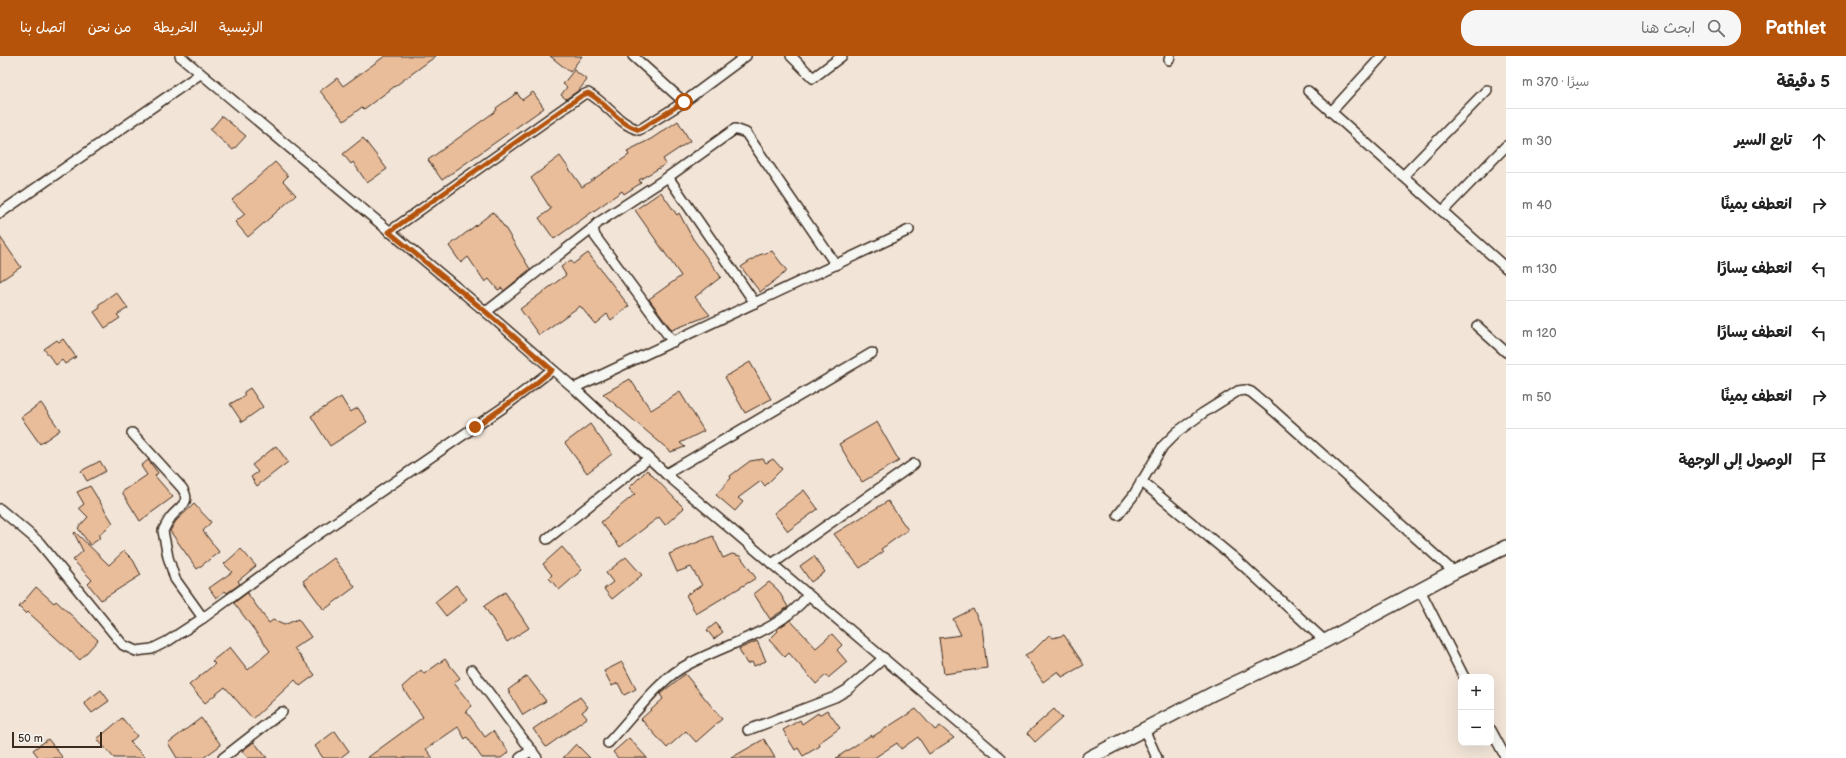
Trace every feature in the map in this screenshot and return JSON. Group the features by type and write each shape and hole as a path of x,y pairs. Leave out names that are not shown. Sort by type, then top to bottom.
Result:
{"main road":[{"path":"1089,758 1214,693 1325,641 1454,572 1506,547"}],"street":[{"path":"180,56 486,312 574,388 648,459 1001,758"},
{"path":"633,56 684,102"},
{"path":"389,232 581,96 588,93 595,97 630,128 639,130 684,102 746,56"},
{"path":"791,56 813,78 842,56"},
{"path":"1331,112 1382,56"},
{"path":"0,213 200,74"},
{"path":"1403,176 1487,90"},
{"path":"1308,92 1506,268"},
{"path":"486,312 599,222 668,177 735,129 746,133 836,265"},
{"path":"1443,211 1506,146"},
{"path":"668,177 755,303"},
{"path":"593,228 595,236 673,342"},
{"path":"574,388 909,230"},
{"path":"1477,326 1506,352"},
{"path":"666,474 872,354"},
{"path":"0,509 39,542 123,645 136,651 152,649 168,641 203,618 267,570 504,407 552,370"},
{"path":"1118,515 1133,496 1163,446 1177,432 1203,413 1238,391 1246,390 1251,392 1274,411 1454,572"},
{"path":"132,433 187,494 186,502 170,518 163,532 168,557 175,579 203,618"},
{"path":"547,539 648,459"},
{"path":"772,564 914,464"},
{"path":"1141,481 1238,561 1325,641"},
{"path":"1420,590 1462,674"},
{"path":"608,743 672,675 690,664 778,622 800,606 808,595"},
{"path":"748,730 835,697 847,690 884,658"},
{"path":"472,670 534,754 520,758"},
{"path":"223,758 282,712"},
{"path":"1144,729 1157,758"},
{"path":"1494,737 1503,757"}],"building":[{"path":"385,56 436,56 364,109 362,107 344,121 320,91 337,78 343,86"},
{"path":"550,56 582,56 570,72"},
{"path":"574,70 587,80 579,90 566,99 561,95 567,87 563,84"},
{"path":"533,92 544,108 442,180 428,160 497,110 496,108 517,93 522,100"},
{"path":"222,116 246,136 233,150 210,130"},
{"path":"678,121 690,141 663,159 666,164 639,180 641,183 624,194 622,191 554,239 539,218 551,209 531,178 560,156 582,187 629,155 627,151 651,139"},
{"path":"363,138 387,169 367,183 353,162 351,164 343,154"},
{"path":"275,162 288,176 283,181 296,195 248,237 235,222 245,214 232,200"},
{"path":"661,192 677,215 679,213 693,239 721,277 695,297 710,315 672,330 649,299 681,276 635,210"},
{"path":"493,212 505,228 530,269 504,291 502,288 498,290 489,279 485,282 468,257 461,263 449,246"},
{"path":"0,237 21,267 0,281"},
{"path":"772,251 787,271 760,292 741,267 759,255"},
{"path":"588,253 629,306 611,320 607,314 595,324 580,306 539,335 520,309 566,275 561,267 571,260 573,264"},
{"path":"116,292 128,308 117,315 120,318 105,328 94,312 100,308 98,305"},
{"path":"63,339 76,357 65,364 62,360 56,365 44,349 57,340 59,342"},
{"path":"750,362 771,399 745,413 725,377"},
{"path":"630,379 651,410 680,392 704,431 680,443 685,447 671,452 603,394"},
{"path":"250,388 263,407 242,422 230,404 244,396 244,392"},
{"path":"341,397 350,412 358,408 367,422 330,446 311,416"},
{"path":"41,403 60,430 40,444 21,417"},
{"path":"877,422 899,461 862,482 839,444"},
{"path":"590,424 612,454 587,473 565,443"},
{"path":"276,446 288,462 257,486 251,477 258,472 252,465"},
{"path":"763,459 766,463 773,459 782,469 765,486 761,481 738,498 743,502 735,511 716,495 731,478 730,476 750,461"},
{"path":"148,460 158,473 155,476 173,497 140,521 122,492 147,475 141,466"},
{"path":"100,461 106,471 87,481 81,471"},
{"path":"647,470 684,508 665,525 659,517 620,547 601,522 635,494 629,488"},
{"path":"90,486 113,523 100,534 99,539 90,545 78,528 88,517 79,508 84,504 77,492"},
{"path":"804,490 818,509 788,531 774,513"},
{"path":"888,501 908,530 881,549 883,552 860,568 834,534"},
{"path":"194,504 211,522 203,531 219,552 197,569 170,531 176,521"},
{"path":"75,532 109,565 124,551 133,560 141,575 101,600 88,584 92,580 73,560 83,551 74,533"},
{"path":"713,536 723,558 732,554 740,556 756,578 696,614 686,595 702,585 691,567 677,572 669,554"},
{"path":"562,547 582,570 559,590 549,578 552,575 543,564"},
{"path":"241,549 256,566 238,581 240,584 227,593 225,591 216,598 209,588 232,572 224,564"},
{"path":"814,556 825,572 811,582 800,566"},
{"path":"626,557 642,575 612,599 604,589 613,582 606,573"},
{"path":"334,558 355,587 324,610 303,581"},
{"path":"769,582 778,590 788,607 770,619 754,594"},
{"path":"456,585 467,599 446,616 435,602"},
{"path":"36,587 54,603 56,601 98,640 80,660 28,612 26,614 19,607"},
{"path":"505,592 529,628 507,642 484,606"},
{"path":"247,593 269,623 273,620 284,625 298,619 311,637 294,648 315,675 300,686 295,680 253,719 225,687 205,703 189,685 215,664 212,661 230,647 248,670 270,651 234,603"},
{"path":"973,609 982,627 987,668 944,674 939,638 961,635 953,619"},
{"path":"790,620 816,648 832,634 842,645 837,650 847,662 828,678 826,675 816,684 789,653 785,657 769,640 778,631 777,629"},
{"path":"716,623 723,632 714,639 707,630"},
{"path":"1049,635 1053,638 1064,635 1084,665 1062,677 1058,671 1043,682 1025,655 1034,650"},
{"path":"757,641 766,661 754,666 752,662 747,664 739,649"},
{"path":"445,659 460,678 454,683 472,706 466,711 485,737 493,731 509,752 501,758 482,758 467,737 465,739 458,727 426,749 433,758 367,758 423,717 402,687 421,670 424,674"},
{"path":"622,662 636,689 624,695 618,683 612,686 604,671"},
{"path":"685,674 722,719 696,742 686,731 667,748 641,719 663,699 660,694"},
{"path":"527,676 546,701 523,715 508,690"},
{"path":"101,690 109,701 92,713 84,703"},
{"path":"580,697 588,707 582,712 587,718 546,747 533,729"},
{"path":"916,709 935,730 940,726 954,738 929,754 918,737 901,749 897,743 874,758 836,758 871,735 872,737"},
{"path":"1054,709 1062,718 1035,742 1027,733"},
{"path":"827,710 840,728 819,743 820,746 803,756 798,748 795,750 783,730 800,720 802,724 818,713 819,715"},
{"path":"122,718 137,736 130,742 146,758 114,758 97,739"},
{"path":"201,718 221,745 203,758 177,758 168,743"},
{"path":"335,731 349,751 340,758 323,758 315,746"},
{"path":"629,738 647,758 618,758 613,752"},
{"path":"48,739 63,758 39,758 33,750"},
{"path":"764,739 775,758 731,758"},
{"path":"254,742 267,758 248,758 242,751"},
{"path":"576,744 590,758 563,758"}],"route":[{"path":"475,427 528,390 552,370 486,312 389,232 581,96 588,93 595,97 630,128 639,130 649,126 684,102"}]}
